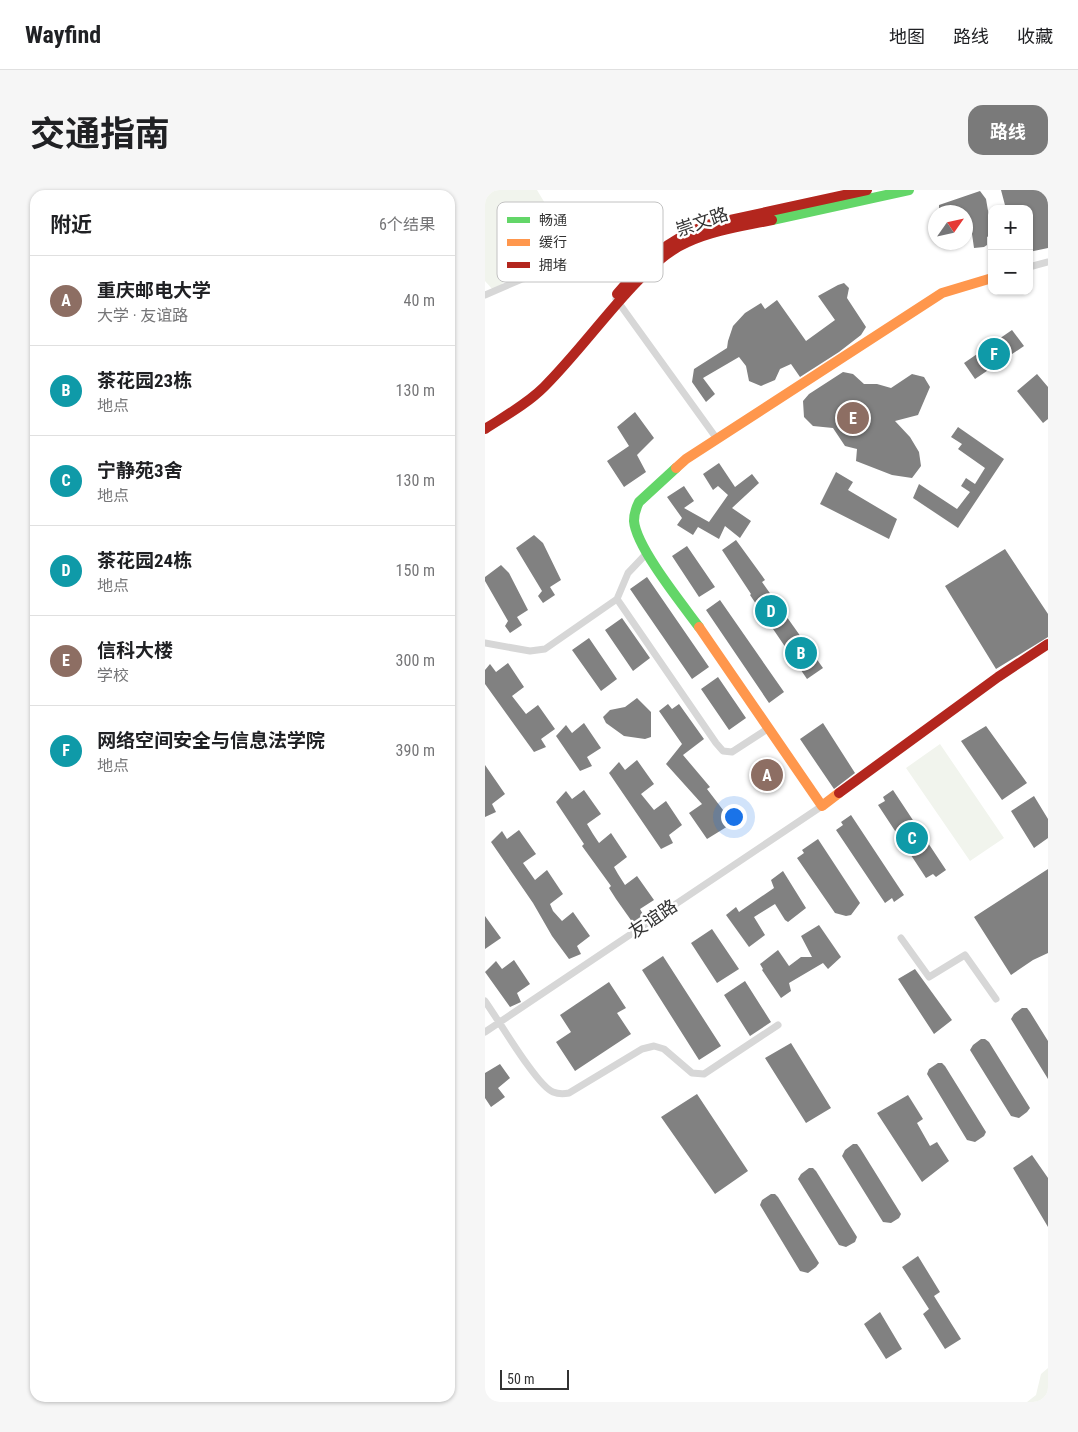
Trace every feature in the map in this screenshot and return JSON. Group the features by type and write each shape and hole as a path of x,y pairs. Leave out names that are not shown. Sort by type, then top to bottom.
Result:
{"street":[{"name":"崇文路","path":"663,247 695,229 707,225 867,190"},
{"name":"崇文路","path":"663,257 687,242 711,233 909,190"},
{"path":"1033,266 1048,262"},
{"path":"988,279 942,293 686,459 639,502 635,509 633,524 647,553 822,806 992,682 1048,644"},
{"path":"485,295 515,282"},
{"name":"崇文路","path":"485,428 517,408 543,388 629,282"},
{"name":"崇文路","path":"485,422 526,396 539,384 616,299 635,282"},
{"path":"616,299 717,439"},
{"path":"485,643 530,651 545,649 617,599 628,573 647,553"},
{"path":"617,599 723,751 732,752 769,728"},
{"name":"友谊路","path":"485,1032 822,806"},
{"path":"901,938 929,977 965,955 996,998"},
{"path":"485,1001 535,1076 547,1089 561,1094 569,1093 642,1049 654,1046 664,1050 692,1073 704,1074 777,1025"}],"shaded area":[{"path":"485,190 537,190 544,202 497,202 497,282 504,282 494,291 485,281"},
{"path":"940,744 1004,838 970,861 906,768"},
{"path":"1048,1368 1048,1402 1027,1402 1036,1395 1041,1374"}],"building":[{"path":"1001,190 1045,190 1048,202 1048,248 1033,251 1033,205 1005,205"},
{"path":"980,191 986,199 988,211 987,245 974,248 973,205 939,205"},
{"path":"844,283 849,288 847,298 866,327 861,335 839,352 800,377 791,364 780,369 775,380 761,386 749,381 746,366 739,357 703,378 715,394 706,402 692,382 694,369 727,348 733,326 745,313 761,303 765,309 777,300 806,341 835,320 818,296"},
{"path":"1012,330 1024,346 975,379 964,363"},
{"path":"843,372 853,374 864,384 877,384 891,388 912,374 924,377 930,387 918,415 895,421 910,437 919,452 921,466 912,478 892,475 856,461 857,449 845,446 833,428 813,426 804,417 803,401 809,394"},
{"path":"1037,374 1048,387 1048,419 1043,423 1017,391"},
{"path":"635,412 654,438 637,455 646,472 624,487 607,461 629,446 617,427"},
{"path":"958,427 1004,459 958,528 913,498 919,484 957,509 970,492 961,486 966,478 975,484 985,468 958,449 962,444 951,437"},
{"path":"719,463 735,487 752,474 759,483 732,508 751,521 740,538 725,526 719,539 698,527 693,535 677,525 682,518 667,497 684,486 694,501 684,508 709,522 728,495 718,486 713,490 703,474"},
{"path":"836,472 853,482 848,490 897,519 889,539 820,504"},
{"path":"534,535 543,543 561,580 550,587 555,595 543,603 538,596 542,591 516,548"},
{"path":"736,540 765,580 762,582 823,668 807,679 722,550"},
{"path":"687,546 715,587 699,597 672,556"},
{"path":"1005,549 1048,614 1048,637 996,669 945,586"},
{"path":"501,565 509,573 528,610 517,617 522,625 510,633 505,626 508,621 485,581 485,577"},
{"path":"647,577 709,667 692,679 630,589"},
{"path":"720,600 784,692 769,703 706,610"},
{"path":"622,618 650,658 633,671 605,630"},
{"path":"589,638 617,679 601,691 572,650"},
{"path":"508,663 524,687 512,696 526,714 538,705 555,729 541,739 546,747 534,752 485,684 485,670 490,664 496,672"},
{"path":"718,677 746,718 729,730 701,689"},
{"path":"637,698 651,712 651,737 645,739 624,736 606,723 603,717 610,710 625,707"},
{"path":"668,704 672,709 679,704 704,739 683,755 710,787 707,789 733,823 707,839 689,813 702,804 666,764 682,744 659,711"},
{"path":"584,723 601,748 587,757 592,766 580,771 556,736 566,725 572,733"},
{"path":"823,723 855,773 834,789 800,739"},
{"path":"986,726 1027,783 1002,800 961,741"},
{"path":"637,760 654,784 641,794 654,810 666,801 682,825 669,835 673,843 661,849 609,773 619,762 625,770"},
{"path":"485,765 505,794 492,804 496,812 485,817"},
{"path":"584,790 601,814 587,824 593,834 599,843 611,833 627,857 614,867 625,885 637,876 654,900 640,909 645,918 633,923 609,888 611,886 582,846 584,844 556,802 566,791 572,799"},
{"path":"893,790 946,870 936,877 933,874 926,878 878,805 885,801 883,797"},
{"path":"1034,796 1048,819 1048,838 1034,848 1011,811"},
{"path":"851,815 904,895 894,902 892,898 885,903 836,830 843,825 841,822"},
{"path":"519,830 536,854 523,863 535,880 547,870 563,894 550,904 553,911 562,921 573,912 590,936 577,946 581,954 569,959 491,842 502,831 507,839"},
{"path":"818,839 860,903 851,915 846,916 835,913 797,858 804,853 802,850"},
{"path":"1048,869 1048,953 1033,960 1011,975 974,917"},
{"path":"783,871 806,908 788,922 775,904 754,917 765,935 749,947 726,915 736,907 739,912 774,888 771,880"},
{"path":"485,916 501,938 485,949"},
{"path":"819,925 841,957 828,969 823,963 789,983 791,991 781,998 760,964 778,950 789,966 801,957 812,957 801,936"},
{"path":"712,929 739,969 717,983 691,943"},
{"path":"663,956 721,1046 699,1060 642,970"},
{"path":"514,960 530,984 517,993 521,1002 510,1007 485,972 496,961 502,969"},
{"path":"915,969 952,1020 934,1034 898,979"},
{"path":"745,981 771,1022 750,1036 724,995"},
{"path":"609,982 626,1008 617,1013 631,1034 575,1071 556,1042 571,1032 560,1015"},
{"path":"1022,1008 1027,1008 1048,1041 1048,1079 1011,1019"},
{"path":"981,1039 989,1042 1030,1108 1019,1118 1011,1116 970,1050"},
{"path":"791,1043 831,1108 806,1123 765,1058"},
{"path":"938,1063 942,1063 945,1066 986,1132 984,1136 975,1142 967,1140 927,1074 929,1069"},
{"path":"500,1064 510,1078 498,1088 505,1097 491,1107 485,1098 485,1073"},
{"path":"697,1094 748,1171 715,1194 661,1117"},
{"path":"908,1095 923,1119 917,1123 930,1146 937,1142 949,1161 922,1182 877,1113"},
{"path":"853,1144 857,1144 860,1148 901,1214 899,1218 891,1223 883,1222 842,1156 845,1150"},
{"path":"1032,1155 1048,1178 1048,1227 1013,1168"},
{"path":"809,1168 813,1168 816,1171 857,1237 855,1242 846,1247 839,1245 798,1179"},
{"path":"771,1194 775,1194 778,1197 819,1263 808,1273 800,1271 760,1205 762,1200"},
{"path":"918,1256 940,1292 934,1296 961,1339 945,1349 923,1314 929,1309 902,1267"},
{"path":"880,1312 902,1349 886,1359 864,1324"}],"traffic: fast":[{"path":"772,220 909,190"},
{"path":"676,468 639,502 635,511 634,521 637,532 651,560 699,627"}],"traffic: slow":[{"path":"676,468 686,459 942,293 988,279"},
{"path":"699,627 822,806 839,793"}],"traffic: jam":[{"path":"663,249 707,225 867,190"},
{"path":"663,258 680,246 708,234 772,220"},
{"path":"617,294 628,282"},
{"path":"485,429 523,404 544,387 637,282"},
{"path":"839,793 998,677 1048,644"}],"place":[{"name":"网络空间安全与信息法学院","path":"994,354"},
{"name":"信科大楼","path":"853,418"},
{"name":"茶花园24栋","path":"771,611"},
{"name":"茶花园23栋","path":"801,653"},
{"name":"重庆邮电大学","path":"767,775"},
{"name":"宁静苑3舍","path":"912,838"}]}
